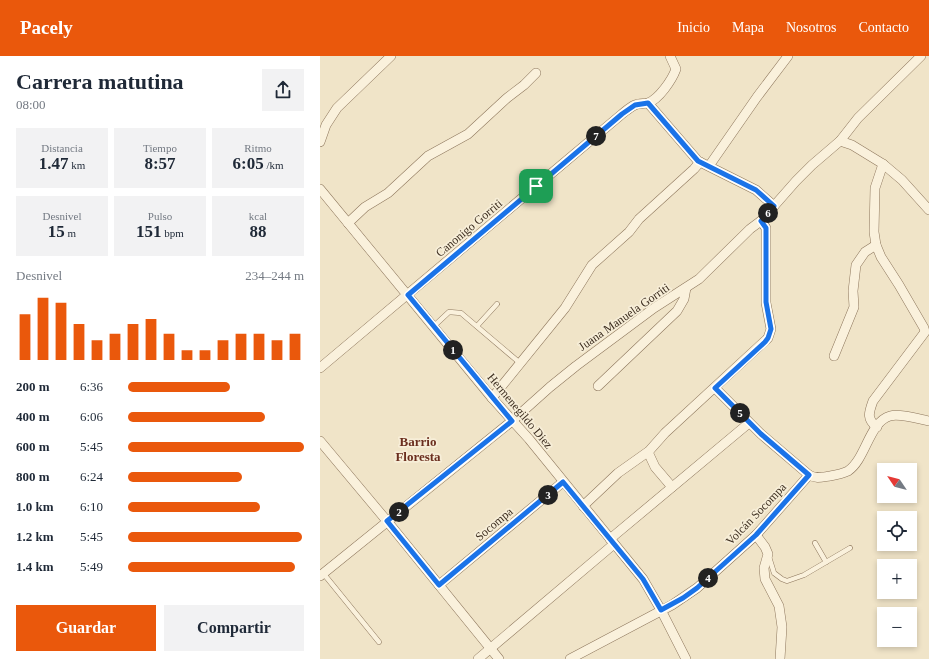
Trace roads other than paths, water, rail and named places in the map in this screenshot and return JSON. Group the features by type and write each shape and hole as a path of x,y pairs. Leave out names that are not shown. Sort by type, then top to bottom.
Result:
{"street":[{"path":"320,142 326,125 337,108 391,56"},
{"path":"492,398 565,308 592,265 628,232 639,219 694,170 705,164 788,56"},
{"name":"Juana Manuela Gorriti","path":"322,574 512,421 550,386 654,308 699,279 750,229 766,217 774,206 812,165 840,141 858,118 921,56"},
{"name":"Canonigo Gorriti","path":"320,368 622,114 635,105 648,103 653,100 672,79 676,69 670,57"},
{"path":"348,223 365,207 388,193 428,156 468,134 536,73"},
{"path":"648,103 696,158 756,190 774,206"},
{"path":"840,141 852,145 883,164 902,180 929,210"},
{"path":"877,426 869,419 869,413 873,401 927,332 881,257 876,245 874,232 875,188 883,164"},
{"name":"Hermenegildo Diez","path":"320,189 643,579 686,659"},
{"path":"583,506 618,473 648,452 666,433 765,342 771,329 766,302 766,228 761,221"},
{"path":"834,356 854,307 853,291 856,265 865,252 876,245"},
{"path":"598,386 677,311 684,300 686,288"},
{"path":"715,388 749,423 814,478 847,472 859,460 877,426 886,417 894,414 929,420"},
{"path":"478,659 672,487 749,423"},
{"path":"320,441 499,659"},
{"path":"648,452 655,467 672,487"},
{"name":"Volcán Socompa","path":"570,659 683,598 697,588 756,535 809,475"},
{"name":"Socompa","path":"439,585 563,482"},
{"path":"756,535 765,547 768,554 764,568 764,575 767,585 776,598 779,606 782,627 780,659"}],"lane":[{"path":"477,326 497,304"},
{"path":"434,326 450,312 461,313 520,363"},
{"path":"816,543 826,562"},
{"path":"768,554 774,573 787,581 804,574 850,548"},
{"path":"322,574 379,642"}],"district":[{"name":"Barrio Floresta","path":"418,448"}]}
